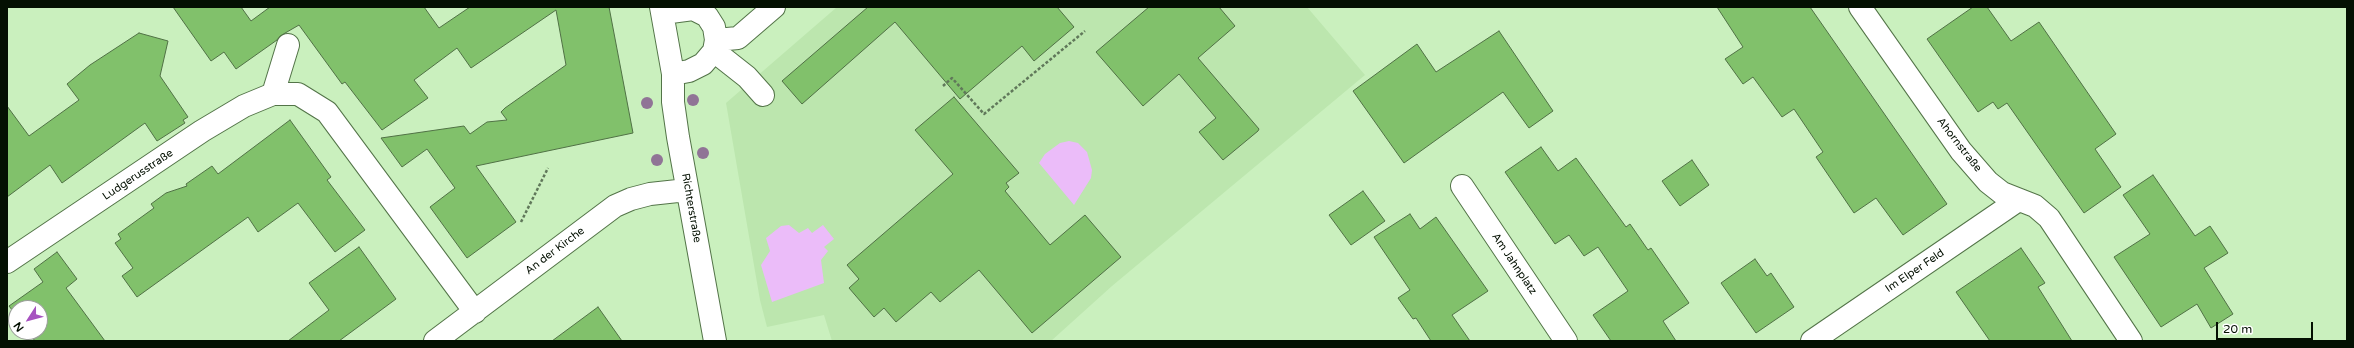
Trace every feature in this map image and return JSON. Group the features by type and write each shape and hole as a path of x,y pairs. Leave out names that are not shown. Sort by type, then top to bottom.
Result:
{"street":[{"path":"673,74 689,71 702,64 715,45 738,38 774,7"},
{"name":"Ahornstraße","path":"1860,7 1961,151 1988,182 2017,201 2035,206 2049,218 2131,341"},
{"name":"Richterstraße","path":"715,45 714,27 707,16 693,9 662,10 673,74 673,102 687,190 715,341"},
{"path":"273,94 288,45"},
{"path":"715,45 764,95"},
{"name":"Ludgerusstraße","path":"7,262 202,131 244,106 273,94 298,94 327,112 475,312"},
{"name":"Am Jahnplatz","path":"1462,186 1566,341"},
{"name":"An der Kirche","path":"435,341 615,206 631,198 650,194 687,190"},
{"name":"Im Elper Feld","path":"1812,341 2017,201"}],"path":[{"path":"942,86 952,78 984,114 1084,31"},
{"path":"521,222 548,168"}],"shaded area":[{"path":"837,7 1307,7 1365,75 1112,286 1051,341 832,341 824,315 767,327 760,300 726,103"},
{"path":"1069,141 1078,143 1087,152 1092,170 1091,178 1074,205 1039,163 1045,154 1060,143"},
{"path":"789,225 799,233 808,228 812,233 823,225 834,239 824,247 828,251 821,260 824,283 772,302 761,265 770,251 766,238 781,226"}],"building":[{"path":"173,7 241,7 251,21 270,7 424,7 439,28 470,7 609,7 633,133 476,166 516,222 467,258 430,207 455,188 427,149 402,167 381,138 464,126 470,134 487,122 507,120 501,112 505,108 566,65 556,10 471,68 457,48 414,80 428,98 382,130 345,82 342,84 299,25 280,36 277,40 236,69 224,52 211,61"},
{"path":"868,7 1057,7 1074,27 1034,61 1022,46 960,99 895,22 802,104 782,81"},
{"path":"1149,7 1219,7 1235,26 1198,58 1259,129 1223,160 1199,132 1216,118 1179,74 1143,106 1096,52"},
{"path":"1717,7 1810,7 1947,204 1903,235 1876,198 1854,213 1816,157 1823,152 1794,109 1782,117 1753,77 1743,84 1725,59 1743,47"},
{"path":"1973,7 1987,7 2011,41 2039,22 2116,134 2095,149 2121,187 2084,213 2007,103 1998,109 1993,102 1978,112 1927,39"},
{"path":"1499,31 1553,111 1529,128 1503,92 1404,163 1353,91 1417,44 1436,72"},
{"path":"139,33 168,41 160,76 188,117 183,120 185,123 157,141 145,123 62,183 50,165 7,197 7,106 29,136 79,100 67,84 90,65"},
{"path":"954,97 1019,173 1006,183 1009,187 1005,191 1050,245 1085,215 1121,257 1032,333 979,270 940,302 931,292 896,322 884,308 874,317 849,288 859,279 847,265 953,174 915,130"},
{"path":"290,120 331,177 327,180 365,230 335,252 298,203 258,232 248,217 137,297 122,276 133,268 115,243 121,239 118,234 154,208 151,204 166,193 187,186 186,184 212,166 218,174"},
{"path":"1541,147 1558,171 1576,158 1626,227 1630,224 1648,250 1651,248 1689,303 1663,321 1676,341 1611,341 1593,315 1628,291 1598,247 1584,256 1569,235 1555,244 1505,172"},
{"path":"1692,160 1709,185 1680,206 1662,181"},
{"path":"2153,175 2195,236 2210,226 2228,253 2204,268 2233,314 2211,328 2197,304 2161,327 2114,257 2150,234 2123,195"},
{"path":"1363,191 1385,221 1351,245 1329,215"},
{"path":"1410,214 1420,229 1436,217 1488,291 1452,315 1470,341 1431,341 1416,318 1413,319 1398,298 1410,290 1374,237"},
{"path":"359,247 396,299 339,341 288,341 329,310 309,283"},
{"path":"2021,248 2045,283 2038,287 2072,341 1990,341 1956,292"},
{"path":"57,252 77,279 66,288 105,341 35,341 34,340 48,340 48,300 18,300 43,282 34,269"},
{"path":"1755,259 1767,276 1771,273 1794,307 1756,333 1721,283"},
{"path":"598,307 622,341 552,341"}]}
